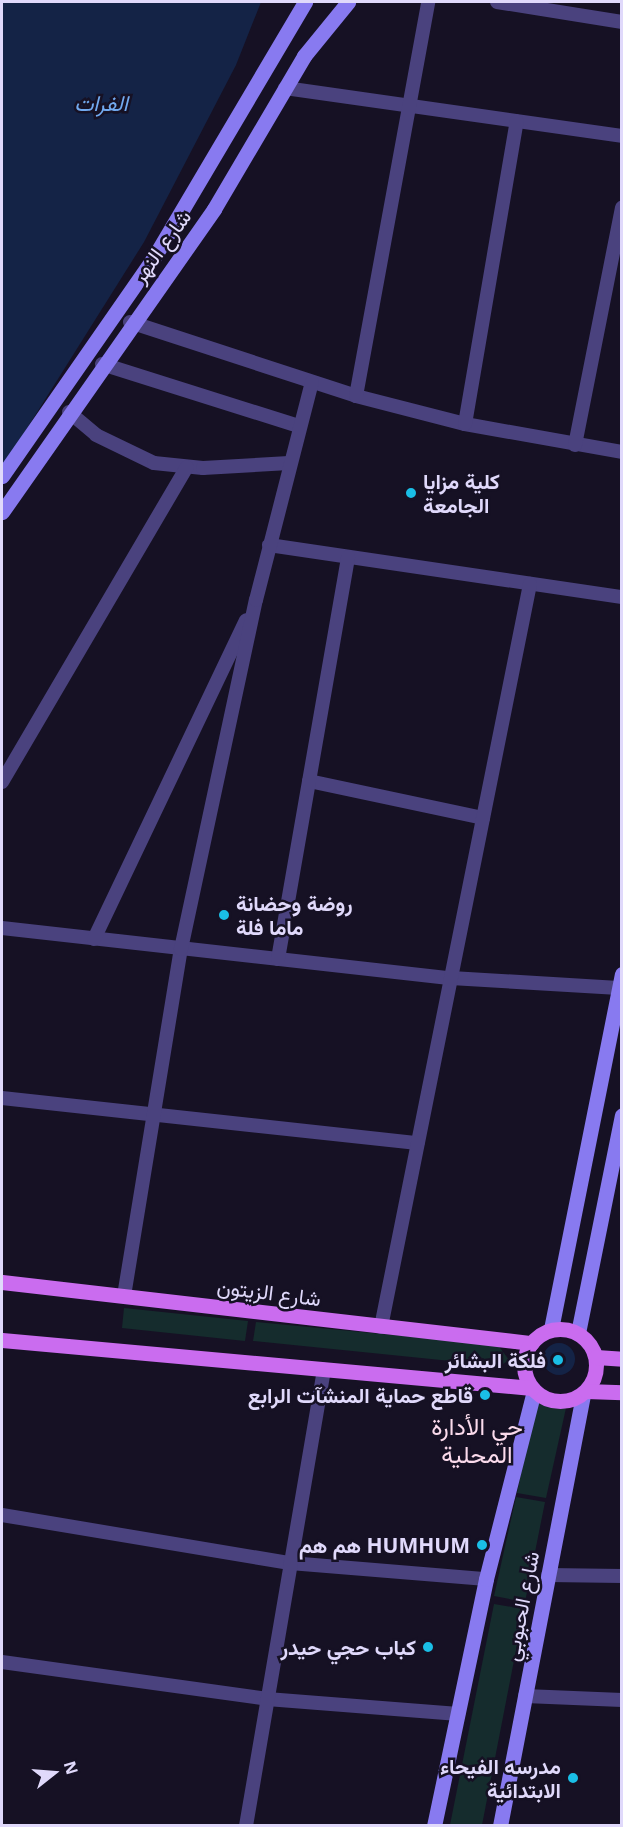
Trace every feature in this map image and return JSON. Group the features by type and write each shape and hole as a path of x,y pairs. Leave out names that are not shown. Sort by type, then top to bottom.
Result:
{"main road":[{"name":"شارع النهر","path":"2,476 153,259 305,2"},
{"name":"شارع النهر","path":"2,512 130,322 214,209 320,33 348,2"},
{"path":"551,1329 620,981"},
{"path":"578,1333 616,1167 621,1115"},
{"name":"شارع الزيتون","path":"2,1282 531,1343"},
{"path":"434,1826 486,1579 533,1389 524,1366 531,1343 551,1329 578,1333 596,1356 621,1359"},
{"path":"2,1340 533,1389 553,1401 584,1392 621,1392"},
{"path":"584,1392 596,1356"},
{"name":"شارع الحبوبي","path":"500,1826 584,1392"}],"street":[{"path":"356,396 406,106 428,2"},
{"path":"497,2 621,22"},
{"path":"285,88 621,136"},
{"path":"465,424 517,121"},
{"path":"575,445 621,208"},
{"path":"130,322 356,396 465,424 621,452"},
{"path":"102,363 299,426"},
{"path":"124,1296 181,949 256,600 312,382"},
{"path":"69,412 125,451 187,467 290,463"},
{"path":"4,771 187,467"},
{"path":"269,545 621,597"},
{"path":"278,958 348,557"},
{"path":"381,1327 530,584"},
{"path":"94,939 256,600"},
{"path":"309,781 483,818"},
{"path":"2,928 451,978 620,981"},
{"path":"2,1098 153,1117 418,1143"},
{"path":"246,1826 324,1370"},
{"path":"2,1515 290,1563 486,1579"},
{"path":"548,1575 621,1576"},
{"path":"2,1662 267,1699 458,1714"},
{"path":"525,1696 621,1700"}],"green space":[{"path":"124,1308 248,1321 245,1341 122,1328"},
{"path":"256,1322 498,1345 509,1360 500,1366 253,1341"},
{"path":"535,1402 566,1408 546,1498 517,1493"},
{"path":"516,1497 545,1502 525,1602 494,1596"},
{"path":"494,1604 524,1609 482,1825 450,1825"}],"water":[{"name":"الفرات","path":"2,2 261,2 236,65 144,242 2,468"},
{"path":"559,1343 570,1348 575,1359 570,1370 559,1375 548,1370 543,1359 548,1348"}],"place":[{"name":"كلية مزايا الجامعة","path":"411,493"},
{"name":"روضة وحضانة ماما فلة","path":"224,915"},
{"name":"فلكة البشائر","path":"558,1360"},
{"name":"قاطع حماية المنشآت الرابع","path":"485,1395"},
{"name":"هم هم HUMHUM","path":"482,1545"},
{"name":"كباب حجي حيدر","path":"428,1647"},
{"name":"مدرسه الفيحاء الابتدائية","path":"573,1778"}],"district":[{"name":"حي الأدارة المحلية","path":"477,1440"}]}
